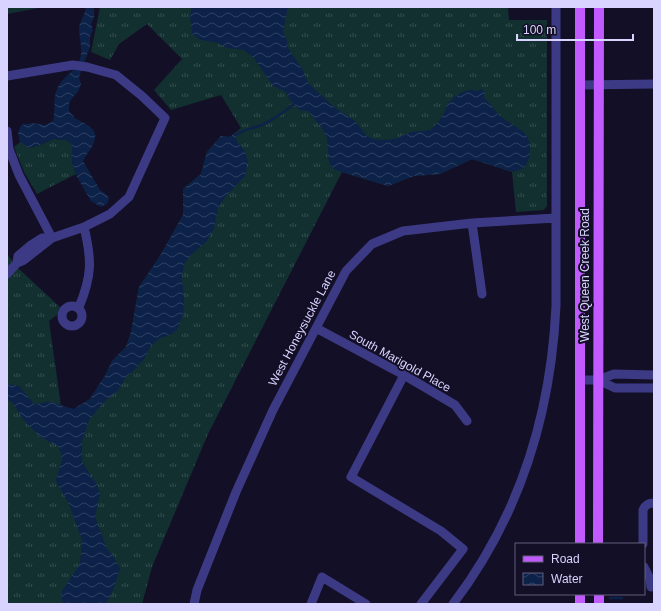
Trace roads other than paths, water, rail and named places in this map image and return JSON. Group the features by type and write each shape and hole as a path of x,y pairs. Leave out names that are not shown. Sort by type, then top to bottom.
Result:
{"main road":[{"name":"West Queen Creek Road","path":"580,7 580,543"},
{"name":"West Queen Creek Road","path":"598,543 599,7"}],"street":[{"path":"453,604 471,579 503,522 521,482 533,448 548,384 554,347 556,306 556,7"},
{"path":"7,76 73,65 87,67 116,76 142,96 164,118 129,197 110,214 84,227 52,238 24,260 17,263 7,274"},
{"path":"580,85 654,84"},
{"path":"7,131 9,149 19,175 52,238"},
{"name":"West Honeysuckle Lane","path":"194,604 197,590 236,492 273,410 346,271 372,244 403,231 472,222 556,218"},
{"path":"472,222 482,294"},
{"path":"78,307 88,283 90,270 84,227"},
{"name":"South Marigold Place","path":"316,328 404,375 455,406 468,421"},
{"path":"580,380 598,380 614,374 654,375"},
{"path":"404,375 351,477 441,531 462,549 421,604"},
{"path":"598,380 615,388 654,388"},
{"path":"643,543 643,510 647,504 654,503"},
{"path":"645,569 650,579 651,587"},
{"path":"311,604 322,577 366,604"}],"water":[{"path":"86,7 94,7 94,17 91,24 93,30 90,37 90,47 79,77 81,84 78,92 69,103 69,111 75,118 90,127 95,133 93,144 83,161 100,190 107,195 109,199 107,204 101,207 91,201 77,177 72,162 72,145 67,140 53,139 29,148 20,142 18,133 21,125 32,123 45,125 53,121 57,89 61,82 76,67 80,59 81,47 79,28"},
{"path":"192,7 288,7 283,32 286,37 288,48 303,70 308,83 334,107 355,121 366,135 373,139 395,139 411,132 431,130 443,115 447,105 454,98 466,91 478,91 481,89 486,93 483,96 500,116 525,133 527,136 530,149 528,161 523,168 512,172 472,159 440,174 414,176 388,186 335,170 329,163 327,138 322,128 308,111 299,110 290,100 286,92 273,86 254,58 244,50 227,48 218,43 201,40 192,34 190,16"},
{"path":"235,132 237,142 244,150 248,161 245,176 225,197 218,208 214,228 207,241 191,255 184,264 182,277 184,299 183,315 177,330 168,336 160,338 150,347 144,359 126,377 118,390 102,404 89,420 82,441 82,462 97,485 100,494 95,517 107,549 114,557 120,569 113,590 106,604 65,604 62,601 62,591 80,564 82,540 69,504 57,484 56,479 62,460 61,453 58,446 40,437 23,419 12,402 7,400 7,384 19,386 35,405 51,402 74,409 90,399 106,374 112,361 126,347 131,332 139,287 160,256 183,215 183,189 201,174 207,152 221,136 230,137"}],"waterway":[{"path":"236,135 266,123 294,104"},
{"path":"610,598 622,598"}]}
